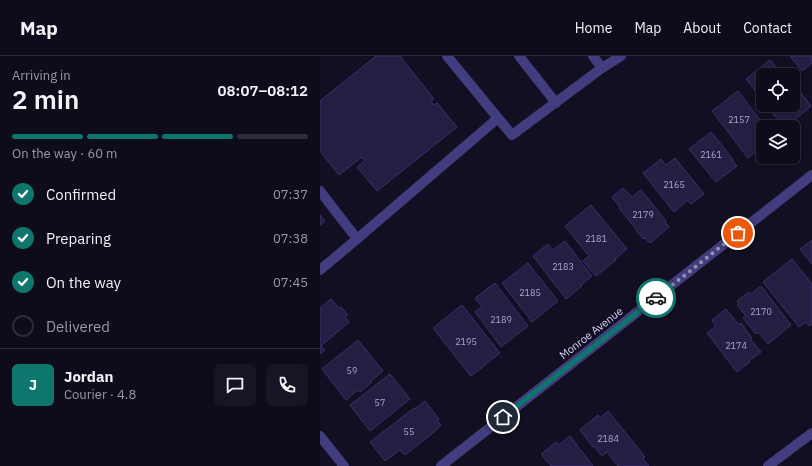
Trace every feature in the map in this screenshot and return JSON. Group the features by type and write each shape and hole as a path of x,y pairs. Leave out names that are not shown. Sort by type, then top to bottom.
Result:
{"street":[{"path":"447,56 512,135 602,68 621,56"},
{"path":"519,56 556,102"},
{"path":"593,56 602,68"},
{"path":"320,270 498,118"},
{"name":"Monroe Avenue","path":"441,466 812,175"},
{"path":"320,191 357,239"},
{"path":"768,466 812,433"},
{"path":"320,436 344,466"}],"building":[{"path":"376,56 400,56 434,99 431,102 434,105 437,103 457,127 377,191 357,167 365,161 362,157 339,175 320,151 320,101"},
{"path":"790,56 812,56 812,63 802,71"},
{"path":"770,60 776,68 760,68"},
{"path":"756,71 756,92 746,79"},
{"path":"738,91 760,120 756,120 756,152 748,158 712,111"},
{"path":"800,92 811,106 794,120 778,120 772,112 800,112"},
{"path":"711,132 737,166 716,182 689,149"},
{"path":"675,158 704,194 691,204 688,200 674,212 643,173 661,159 666,165"},
{"path":"623,188 632,197 641,190 666,221 665,222 669,227 650,243 645,238 643,239 612,197"},
{"path":"591,205 627,249 596,276 583,261 589,256 565,226"},
{"path":"320,215 325,221 320,225"},
{"path":"812,240 812,264 800,249"},
{"path":"565,241 592,276 566,299 533,256 548,244 553,250"},
{"path":"792,259 812,284 812,324 809,326 806,322 799,327 763,282"},
{"path":"528,263 558,301 532,322 502,283"},
{"path":"495,283 528,326 501,347 475,312 482,307 475,298"},
{"path":"761,286 791,325 768,344 758,332 756,334 743,318 746,316 737,305 739,303 737,301 749,292 751,294"},
{"path":"331,299 348,315 345,317 349,322 321,346 325,350 320,354 320,308"},
{"path":"462,305 500,353 471,376 433,328"},
{"path":"726,309 739,325 741,323 752,338 750,339 761,352 737,372 707,333 716,326 712,320"},
{"path":"358,340 383,371 360,392 358,390 346,400 322,369"},
{"path":"390,374 410,399 370,431 350,405"},
{"path":"425,401 439,419 437,420 441,425 405,455 400,450 385,461 370,442"},
{"path":"608,411 645,457 643,459 649,466 618,466 607,452 602,456 580,430 598,415 600,418"},
{"path":"570,436 593,466 551,466 541,454 556,442 559,445"}],"way so far":[{"path":"656,298 738,233"}],"route":[{"path":"503,417 656,298"}]}
